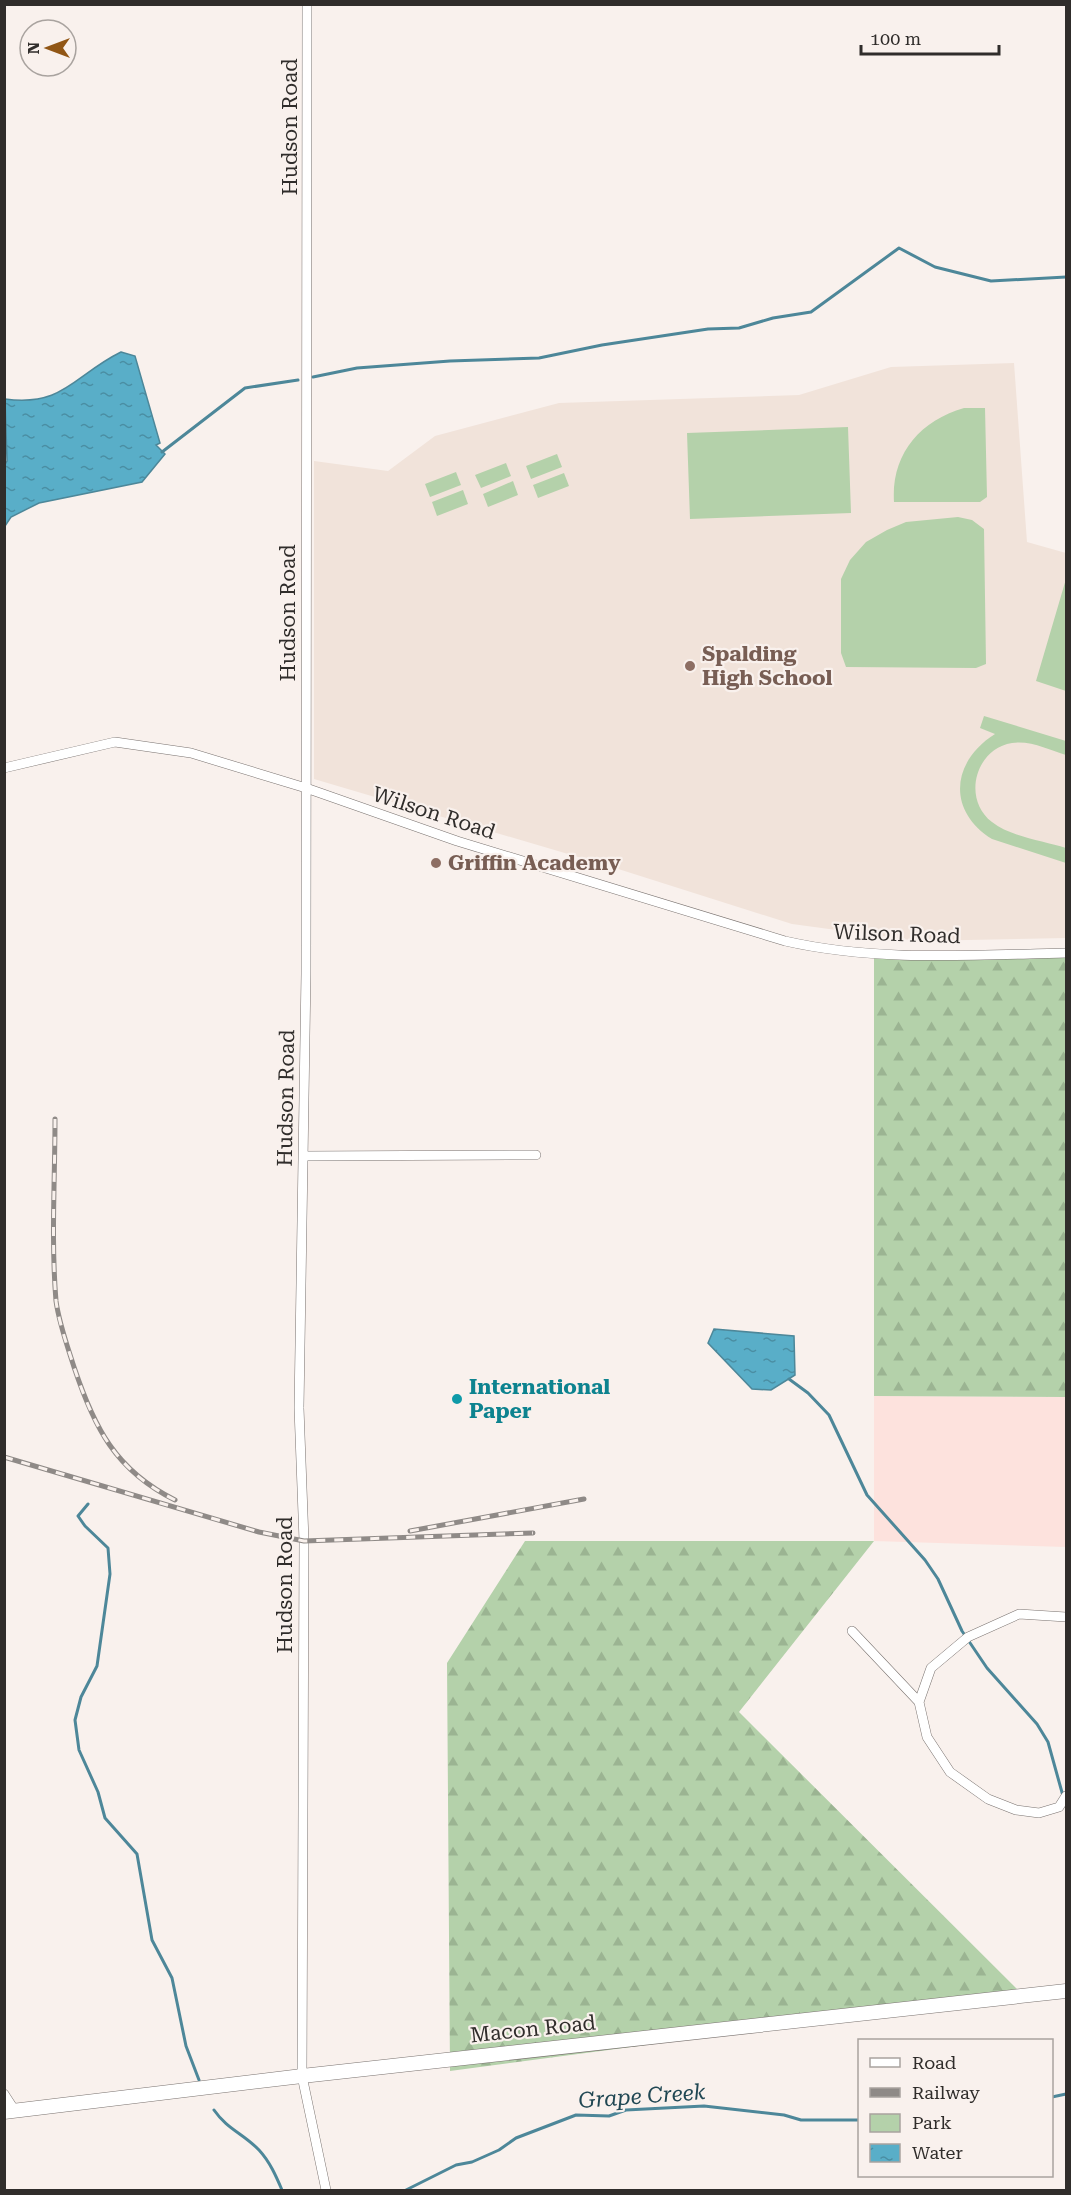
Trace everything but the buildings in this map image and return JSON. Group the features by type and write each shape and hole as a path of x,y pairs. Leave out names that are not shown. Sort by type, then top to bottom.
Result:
{"main road":[{"name":"Macon Road","path":"10,2112 302,2076 1066,1991"}],"street":[{"name":"Hudson Road","path":"307,4 306,788 299,1408 304,1541 302,2076 326,2190"},
{"name":"Wilson Road","path":"4,768 115,742 191,753 306,788 457,841 785,941 819,949 891,956 1066,953"},
{"path":"303,1155 536,1155"},
{"path":"919,1702 931,1668 968,1637 1018,1614 1066,1617"},
{"path":"852,1631 919,1702 927,1737 950,1772 988,1799 1016,1810 1039,1813 1059,1807 1066,1796"},
{"path":"4,2094 10,2112"}],"shaded area":[{"name":"Spalding High School","path":"1014,363 1027,542 1066,553 1066,938 918,941 792,924 612,867 314,779 314,461 388,471 435,436 559,403 799,395 891,367"},
{"path":"874,1396 1066,1397 1066,1547 874,1541"}],"green space":[{"path":"964,408 985,408 987,497 980,502 894,502 897,469 911,442 934,422"},
{"path":"848,427 851,513 690,519 687,433"},
{"path":"557,454 562,467 531,479 526,466"},
{"path":"506,463 511,476 481,488 475,475"},
{"path":"456,472 461,485 430,497 425,484"},
{"path":"564,473 569,486 538,498 533,485"},
{"path":"513,481 518,495 488,507 483,494"},
{"path":"463,490 468,504 437,516 432,502"},
{"path":"958,517 972,520 984,529 986,664 976,668 846,667 841,653 841,579 850,560 866,542 906,522"},
{"path":"1066,579 1066,691 1036,681"},
{"path":"984,716 1066,741 1066,755 1019,742 999,747 982,765 975,788 977,801 992,822 1018,835 1066,848 1066,863 992,839 977,827 967,814 961,800 960,786 963,771 981,745 995,734 980,728"},
{"path":"874,954 1066,955 1066,1397 874,1396"},
{"path":"525,1541 874,1541 739,1712 1029,2001 775,2028 450,2071 447,1663"}],"water":[{"path":"121,352 135,356 160,443 156,445 165,454 142,482 39,503 11,517 5,526 4,466 7,461 5,399 25,400 55,394"},
{"path":"714,1329 794,1336 795,1375 771,1390 752,1389 708,1343"}],"waterway":[{"path":"313,377 357,368 450,361 539,358 602,345 708,329 739,328 773,318 811,312 899,248 935,267 991,281 1066,277"},
{"path":"162,452 245,388 298,380"},
{"path":"789,1379 808,1393 829,1415 867,1495 925,1560 938,1579 962,1631 987,1668 1037,1724 1048,1742 1063,1796"},
{"path":"88,1504 78,1516 108,1548 110,1574 97,1666 81,1697 75,1720 79,1750 98,1792 105,1818 137,1854 152,1940 172,1978 186,2046 199,2080"},
{"name":"Grape Creek","path":"1053,2097 1066,2094"},
{"name":"Grape Creek","path":"406,2190 456,2165 472,2162 499,2150 516,2138 576,2115 609,2116 626,2110 704,2106 784,2115 801,2120 858,2120"},
{"path":"214,2110 224,2122 259,2150 270,2164 282,2190"}],"railway":[{"path":"55,1119 53,1233 56,1301 66,1342 90,1409 110,1445 137,1475 175,1500"},
{"path":"4,1457 259,1532 304,1541 533,1533"},
{"path":"410,1531 584,1499"}],"place":[{"name":"Spalding High School","path":"690,666"},
{"name":"Griffin Academy","path":"436,863"},
{"name":"International Paper","path":"457,1399"}]}
